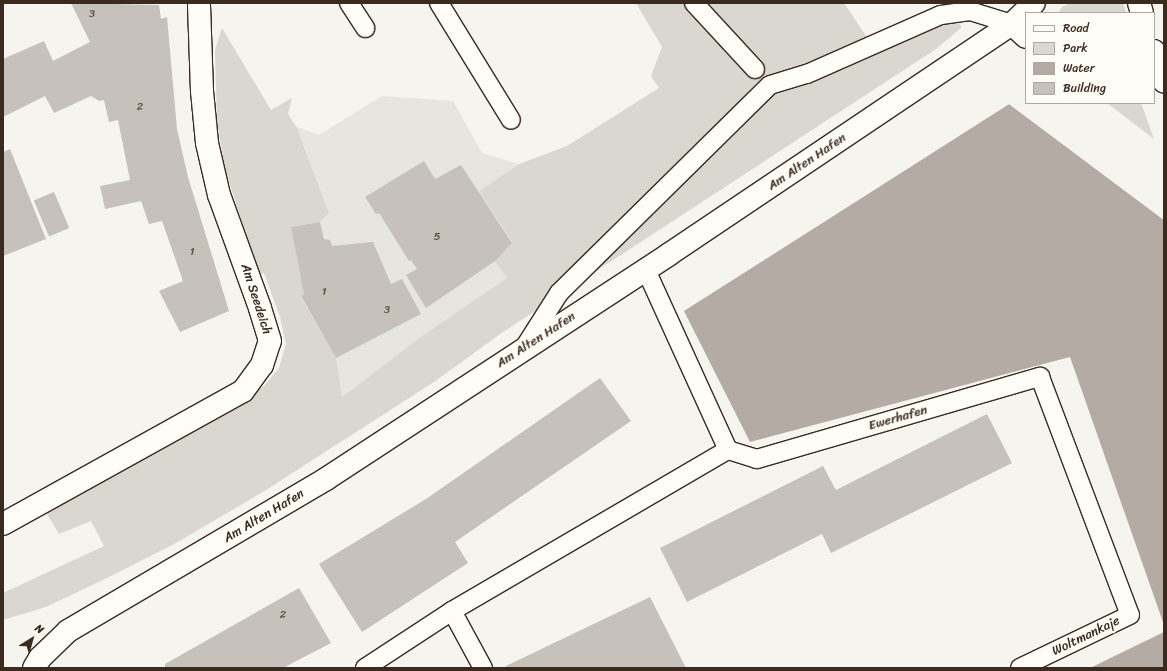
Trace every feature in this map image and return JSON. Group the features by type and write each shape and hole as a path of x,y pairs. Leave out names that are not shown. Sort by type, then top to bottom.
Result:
{"street":[{"name":"Am Seedeich","path":"3,524 240,393 262,365 270,341 260,308 219,195 207,143 202,91 199,3"},
{"name":"Am Alten Hafen","path":"1029,12 1034,3"},
{"name":"Am Alten Hafen","path":"34,668 40,658 68,631 326,479 524,348 1019,30 1025,19"},
{"path":"1155,54 1164,81"}],"lane":[{"path":"349,3 365,28"},
{"path":"439,3 511,120"},
{"path":"694,3 755,69"},
{"path":"524,348 559,293 770,85 807,74 941,15 970,11 1019,30"},
{"path":"365,668 452,612 728,450 646,270"},
{"name":"Ewerhafen","path":"728,450 757,460 1040,377 1130,615"},
{"path":"452,612 483,668"},
{"name":"Woltmankaje","path":"1020,668 1130,615"}],"shaded area":[{"path":"382,96 453,101 482,153 519,164 479,191 512,243 507,278 422,336 342,397 336,358 301,296 291,227 320,222 329,213 297,127 319,135"}],"green space":[{"path":"636,3 844,3 876,51 940,22 956,20 962,27 936,49 503,332 434,382 266,490 176,543 111,576 46,607 3,620 3,593 104,546 91,521 59,534 47,514 49,509 263,387 279,368 286,344 280,317 264,273 259,275 225,169 217,121 215,50 222,28 271,110 292,98 288,114 297,128 329,213 320,222 291,227 304,295 301,297 336,358 342,397 422,336 507,278 495,261 512,242 479,191 519,164 567,146 659,88 651,76 662,47"},
{"path":"1070,3 1123,3 1126,12 1059,12 1062,7"},
{"path":"1108,104 1141,104 1154,139"}],"water":[{"path":"1009,104 1164,220 1164,625 1070,357 750,442 684,311"},
{"path":"1164,632 1164,668 1090,668"}],"pier":[{"path":"1009,102 1164,218 1164,220 1009,104 698,302"}],"building":[{"path":"71,3 159,5 161,19 167,17 177,129 188,177 229,311 180,332 159,291 183,281 162,221 149,224 141,201 105,209 100,186 130,180 118,120 109,122 104,100 99,101 91,96 54,113 45,96 3,117 3,59 44,41 53,61 90,42"},
{"path":"10,149 46,239 3,256 3,152"},
{"path":"424,161 435,179 461,165 512,243 495,261 426,308 406,275 417,269 411,260 409,261 379,213 376,214 365,197"},
{"path":"54,192 69,228 49,236 34,201"},
{"path":"320,222 324,239 330,240 332,246 373,242 391,284 402,279 421,314 336,358 301,296 304,295 291,227"},
{"path":"600,378 631,421 455,542 468,563 362,632 319,564 426,499"},
{"path":"987,414 1012,463 831,553 822,534 687,602 660,548 823,466 836,490"},
{"path":"299,588 331,643 283,668 165,668 165,664"},
{"path":"650,597 686,668 506,668 506,666"}]}
